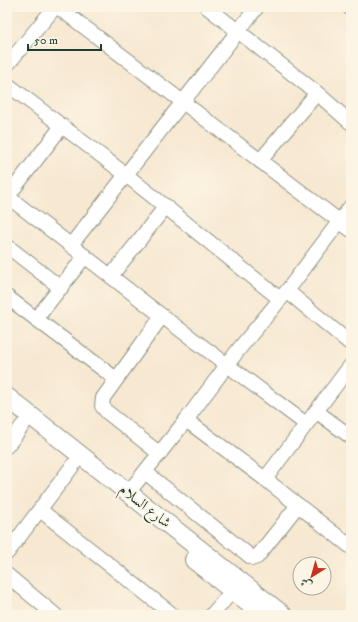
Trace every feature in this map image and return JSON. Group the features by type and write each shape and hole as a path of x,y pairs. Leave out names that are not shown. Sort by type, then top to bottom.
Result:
{"main road":[{"name":"شارع السلام","path":"7,397 283,615"},
{"name":"شارع السلام","path":"7,412 263,615"}],"street":[{"path":"7,65 56,7 351,230"},
{"path":"208,7 317,93 351,123"},
{"path":"71,245 257,7"},
{"path":"7,84 166,206 351,344"},
{"path":"260,161 317,93"},
{"path":"62,126 7,196 162,316 306,424"},
{"path":"111,276 166,206"},
{"path":"128,493 160,454 227,364 284,295 351,206"},
{"path":"7,246 61,288"},
{"path":"36,319 85,256"},
{"path":"7,297 116,379"},
{"path":"160,454 107,412 102,406 103,398 162,316"},
{"path":"265,479 351,365"},
{"path":"316,411 351,437"},
{"path":"186,420 265,479 351,547"},
{"path":"7,446 23,425"},
{"path":"7,553 74,464"},
{"path":"145,472 250,557 254,558 257,557 298,505"},
{"path":"40,510 173,615"},
{"path":"7,575 55,615"},
{"path":"212,615 232,591"}]}
